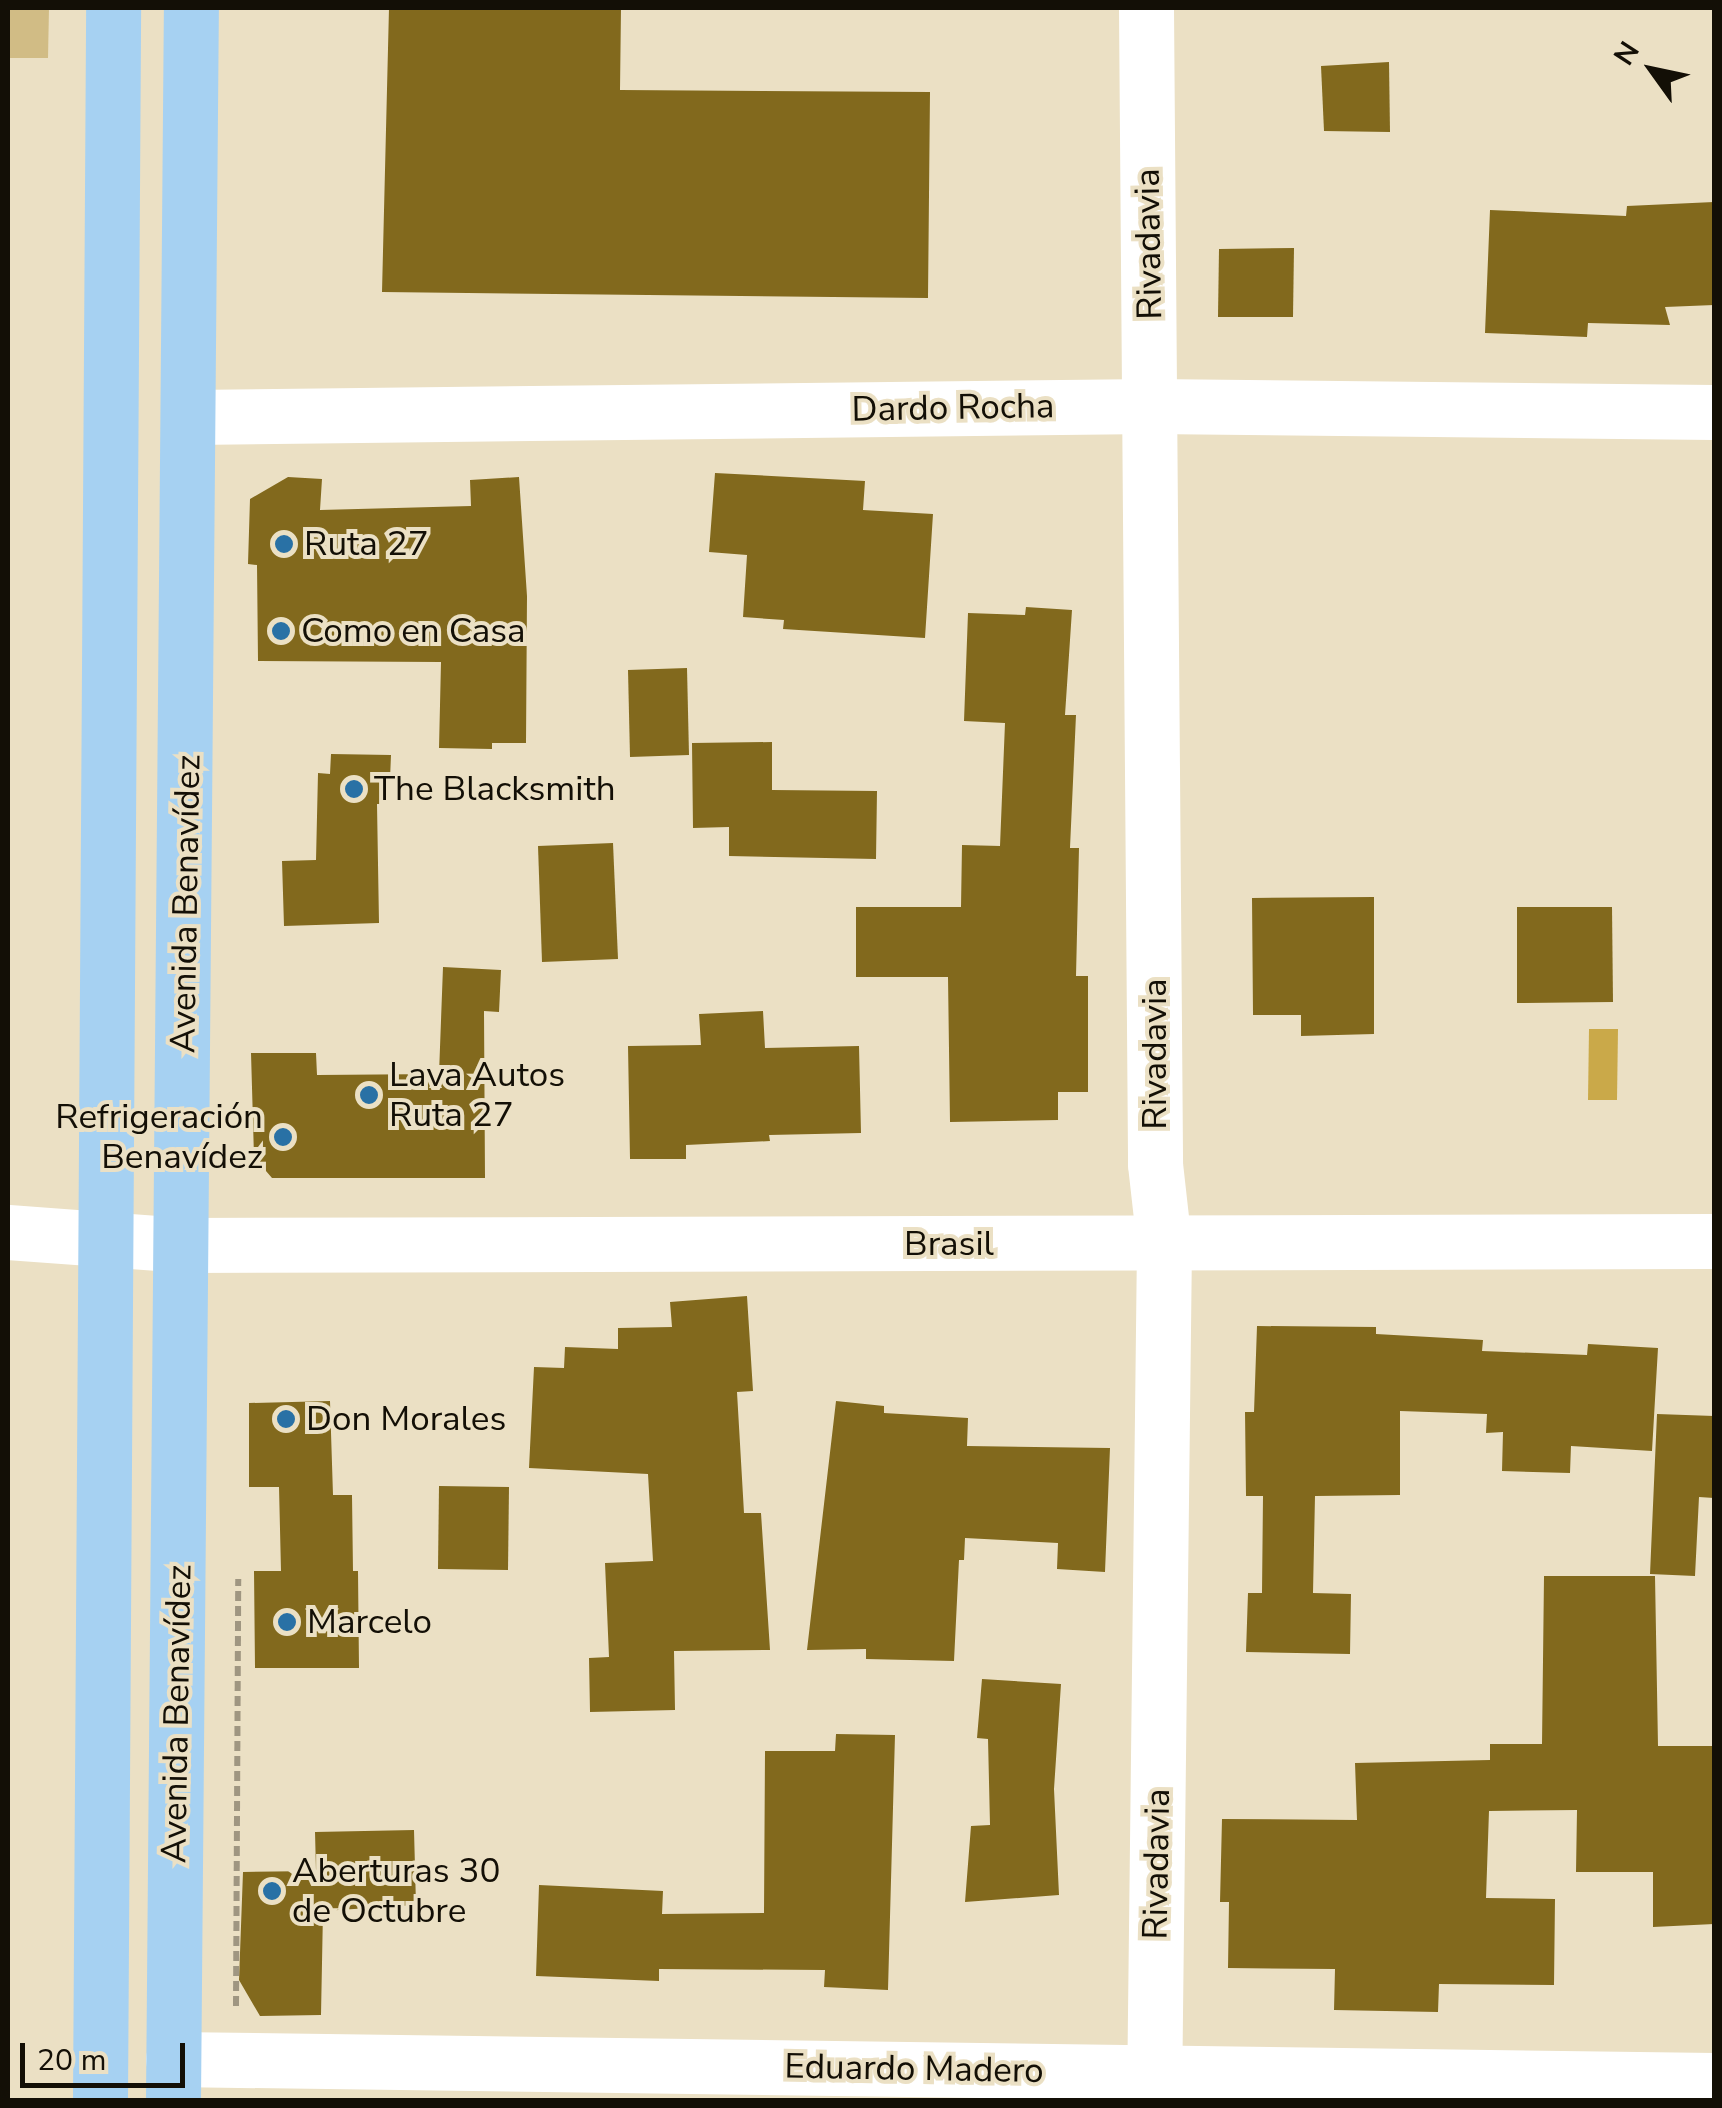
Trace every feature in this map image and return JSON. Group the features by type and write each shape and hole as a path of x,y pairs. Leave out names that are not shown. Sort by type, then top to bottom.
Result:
{"main road":[{"name":"Avenida Benavídez","path":"100,2100 113,8"},
{"name":"Avenida Benavídez","path":"173,2080 191,417 191,8"}],"street":[{"name":"Rivadavia","path":"1146,8 1155,1164 1164,1244 1154,2086"},
{"name":"Dardo Rocha","path":"191,417 1151,406 1714,412"},
{"name":"Brasil","path":"8,1232 183,1244 1714,1241"},
{"name":"Eduardo Madero","path":"173,2080 1154,2086 1714,2080"}],"shaded area":[{"path":"8,8 49,8 48,58 8,58"},
{"path":"1589,1029 1618,1029 1617,1100 1588,1100"}],"building":[{"path":"389,8 621,8 620,90 930,92 928,298 382,292"},
{"path":"1389,62 1390,132 1324,131 1321,66"},
{"path":"1714,202 1714,305 1665,307 1670,325 1588,323 1587,337 1485,333 1490,210 1626,216 1627,206"},
{"path":"1294,248 1293,317 1218,317 1219,249"},
{"path":"715,473 865,481 863,510 933,514 925,638 783,629 784,620 743,617 747,555 709,552"},
{"path":"288,477 322,479 320,510 471,506 470,480 519,477 527,596 526,743 492,743 492,749 439,748 441,662 258,661 257,565 248,564 250,499"},
{"path":"1026,607 1072,610 1065,715 1076,715 1070,848 1079,848 1076,976 1088,976 1088,1092 1058,1092 1058,1120 950,1122 948,977 856,977 856,907 961,907 962,845 1000,846 1005,723 964,721 968,613 1025,615"},
{"path":"687,668 689,755 630,757 628,670"},
{"path":"772,742 772,790 877,791 876,859 729,856 729,827 693,828 692,743"},
{"path":"331,754 391,755 389,804 377,804 379,923 284,926 282,861 316,860 318,773 330,774"},
{"path":"613,843 618,959 542,962 538,846"},
{"path":"1374,897 1374,1034 1301,1036 1301,1015 1253,1015 1252,898"},
{"path":"1517,907 1612,907 1613,1002 1517,1003"},
{"name":"Lava Autos Ruta 27","path":"443,967 501,970 499,1012 484,1011 485,1178 272,1178 254,1157 251,1053 316,1053 317,1075 439,1074"},
{"path":"763,1011 765,1048 859,1046 861,1133 769,1135 770,1141 686,1145 686,1159 630,1159 628,1046 701,1045 699,1014"},
{"path":"747,1296 753,1391 737,1392 744,1513 761,1513 770,1650 674,1651 675,1710 590,1712 589,1658 609,1657 605,1563 653,1561 648,1474 529,1468 534,1367 564,1368 565,1347 618,1349 618,1328 672,1327 670,1302"},
{"path":"1257,1326 1376,1327 1376,1334 1483,1340 1482,1351 1587,1355 1588,1344 1658,1348 1652,1451 1571,1446 1570,1473 1502,1471 1503,1432 1486,1433 1487,1414 1400,1411 1400,1495 1315,1496 1313,1593 1351,1594 1350,1654 1246,1652 1248,1593 1262,1593 1263,1496 1246,1496 1245,1412 1254,1412"},
{"path":"330,1401 333,1495 352,1495 359,1668 255,1668 254,1571 281,1571 279,1487 249,1487 249,1403"},
{"path":"836,1401 884,1406 884,1413 968,1418 967,1446 1110,1448 1105,1572 1057,1569 1058,1543 965,1538 964,1560 959,1560 954,1661 866,1659 866,1649 807,1650"},
{"path":"1657,1414 1714,1416 1714,1498 1699,1497 1695,1576 1650,1574"},
{"path":"439,1486 509,1487 508,1570 438,1569"},
{"path":"1544,1576 1655,1576 1658,1746 1714,1746 1714,1924 1653,1927 1653,1872 1576,1872 1577,1810 1489,1811 1486,1898 1555,1899 1554,1985 1439,1984 1438,2012 1334,2010 1335,1969 1228,1968 1229,1902 1220,1902 1222,1819 1357,1820 1355,1763 1490,1760 1490,1744 1542,1744"},
{"path":"982,1679 1061,1684 1054,1789 1059,1895 965,1902 971,1826 990,1825 988,1739 977,1738"},
{"path":"836,1734 895,1735 888,1990 824,1987 825,1970 659,1969 659,1981 536,1976 539,1885 663,1891 662,1914 764,1913 765,1751 835,1751"},
{"path":"414,1830 416,1905 323,1911 321,2015 260,2016 239,1980 243,1872 316,1871 315,1832"}],"place":[{"name":"Ruta 27","path":"284,544"},
{"name":"Como en Casa","path":"281,631"},
{"name":"The Blacksmith","path":"354,789"},
{"name":"Lava Autos Ruta 27","path":"369,1095"},
{"name":"Refrigeración Benavídez","path":"283,1137"},
{"name":"Don Morales","path":"286,1419"},
{"name":"Marcelo","path":"287,1622"},
{"name":"Aberturas 30 de Octubre","path":"272,1891"}]}
